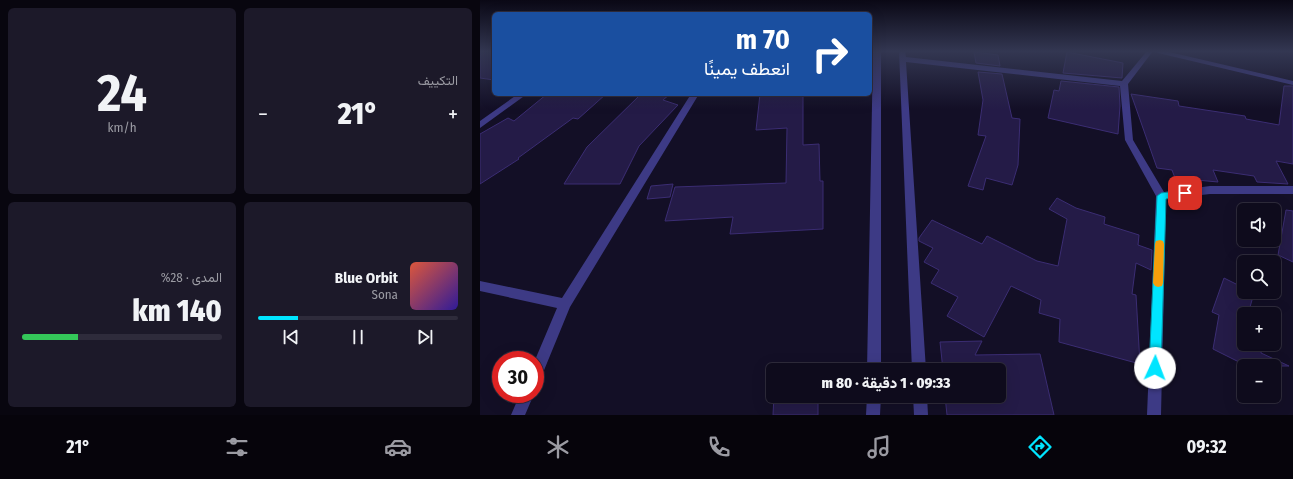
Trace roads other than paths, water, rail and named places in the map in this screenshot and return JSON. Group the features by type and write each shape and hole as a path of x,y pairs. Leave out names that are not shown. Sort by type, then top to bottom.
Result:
{"street":[{"path":"874,363 875,70"},
{"path":"904,70 919,363"},
{"path":"1020,70 1124,84"},
{"path":"1135,70 1124,84 1129,140 1161,196 1154,415"},
{"path":"1240,70 1293,83"},
{"path":"480,125 520,96"},
{"path":"544,353 564,304 694,96"},
{"path":"1161,196 1210,190 1293,190"},
{"path":"480,286 564,304"},
{"path":"518,415 523,403"},
{"path":"873,415 874,403"},
{"path":"920,403 921,415"}]}
